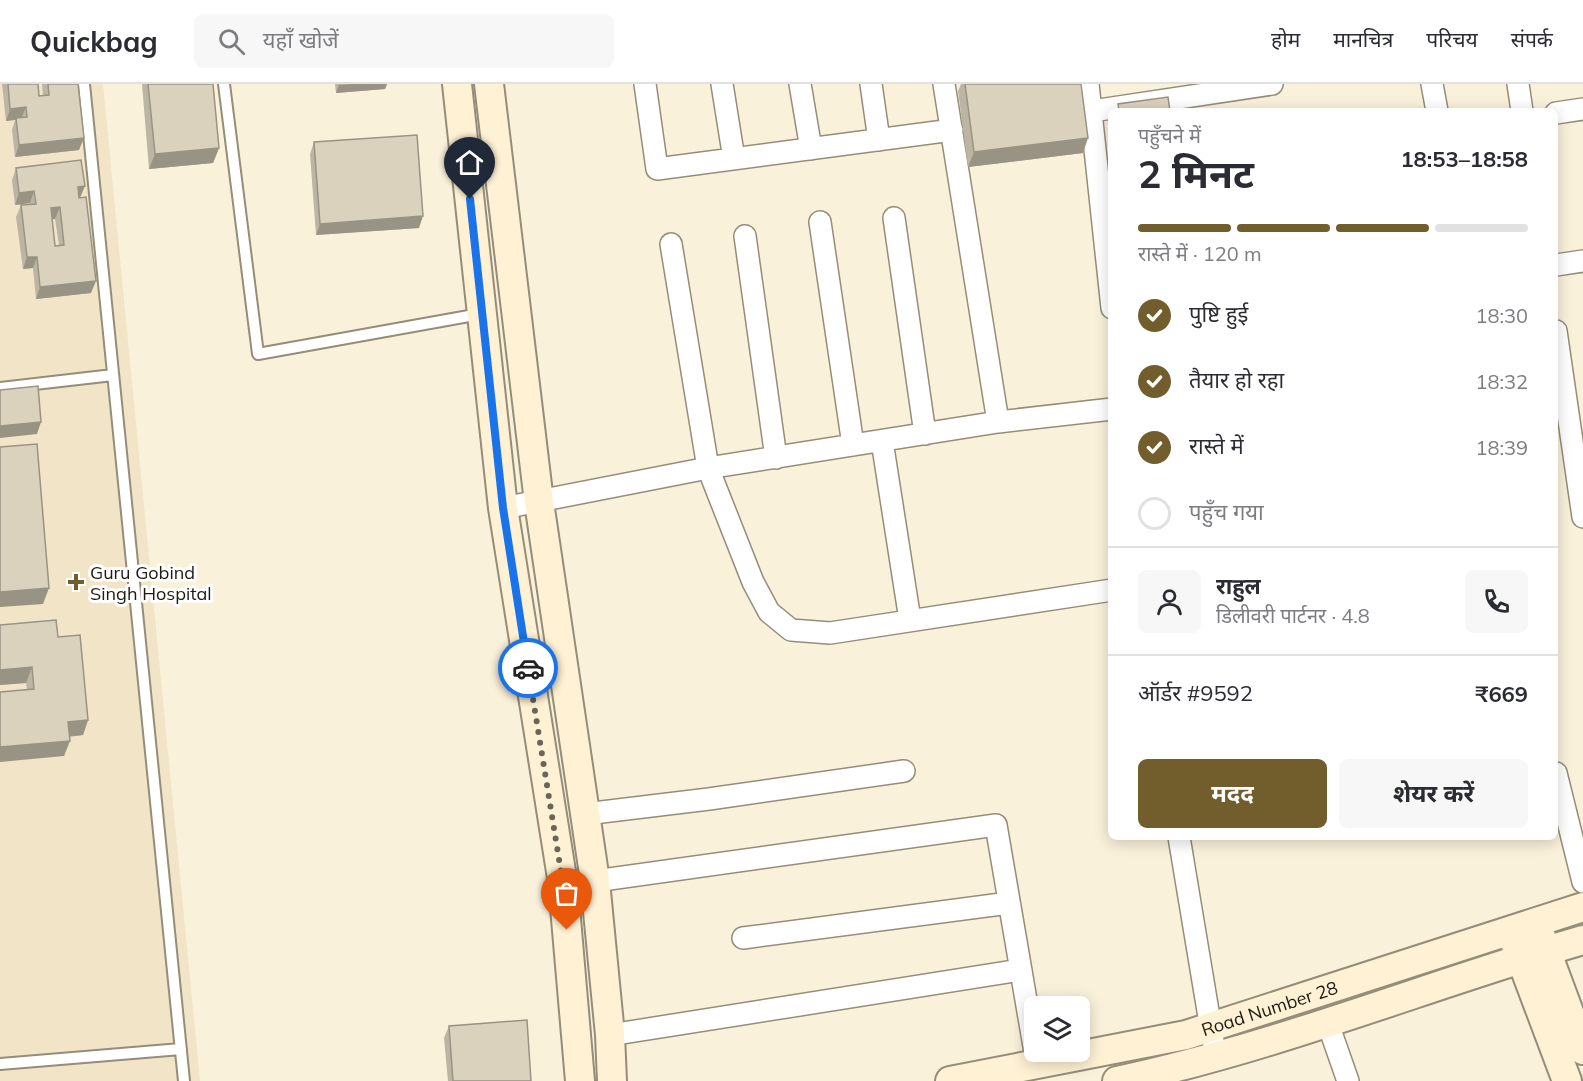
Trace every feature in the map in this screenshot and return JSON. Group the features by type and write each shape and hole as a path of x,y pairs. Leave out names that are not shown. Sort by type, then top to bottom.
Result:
{"street":[{"path":"457,84 503,508 563,884 580,1081"},
{"path":"489,84 540,502 595,881 610,1035 612,1081"},
{"path":"645,84 657,169 952,130"},
{"path":"722,84 734,159"},
{"path":"800,84 811,149"},
{"path":"871,84 879,140"},
{"path":"945,84 998,422"},
{"path":"1088,84 1108,269"},
{"path":"1092,111 1170,92 1272,84"},
{"path":"1432,84 1436,108"},
{"path":"1518,84 1522,108"},
{"path":"1558,113 1583,109"},
{"path":"894,218 925,434"},
{"path":"820,222 853,445"},
{"path":"745,236 776,458"},
{"path":"671,244 708,468 753,582 769,612 791,630 830,633 1108,591"},
{"path":"1558,265 1583,261"},
{"path":"1558,357 1575,411 1583,517"},
{"path":"503,508 708,468 998,422 1108,409"},
{"path":"882,441 910,620"},
{"path":"585,814 709,800 904,771"},
{"path":"1558,781 1583,882"},
{"path":"595,881 996,825 1037,1064"},
{"path":"1179,840 1209,1027 1216,1057"},
{"path":"743,938 1009,903"},
{"name":"Road Number 28","path":"950,1081 1186,1035 1583,907"},
{"path":"1523,925 1567,1081"},
{"name":"Road Number 28","path":"1132,1080 1189,1066 1533,954 1583,940"},
{"path":"1533,954 1583,1050"},
{"path":"610,1035 1021,970"},
{"path":"1327,1021 1348,1081"}],"lane":[{"path":"84,84 184,1081"},
{"path":"224,84 258,354 482,314"},
{"path":"0,388 113,375"},
{"path":"0,1064 181,1049"}],"shaded area":[{"name":"Guru Gobind Singh Hospital","path":"0,84 103,84 200,1081 0,1081"}],"building":[{"path":"8,84 38,84 39,96 49,95 48,84 78,84 84,138 19,145 16,118 27,117 26,107 10,109"},
{"path":"148,84 213,84 219,148 155,154"},
{"path":"965,84 1081,84 1088,138 974,152"},
{"path":"1168,97 1170,108 1119,108 1118,104"},
{"path":"417,135 423,216 320,224 314,142"},
{"path":"81,160 85,186 78,187 79,198 86,197 96,281 40,287 37,257 27,257 21,205 36,204 34,191 19,193 16,168","holes":["60,207 64,245 55,246 51,208"]},
{"path":"38,386 41,422 0,426 0,390"},
{"path":"37,444 49,588 0,592 0,447"},
{"path":"56,620 58,637 80,635 88,720 68,722 70,741 0,747 0,692 34,689 32,667 0,670 0,625"},
{"path":"527,1020 531,1081 453,1081 449,1026"}],"way so far":[{"path":"528,668 563,884 567,930"}],"place":[{"name":"Guru Gobind Singh Hospital","path":"76,582"}],"route":[{"path":"470,199 503,508 528,668"}]}
